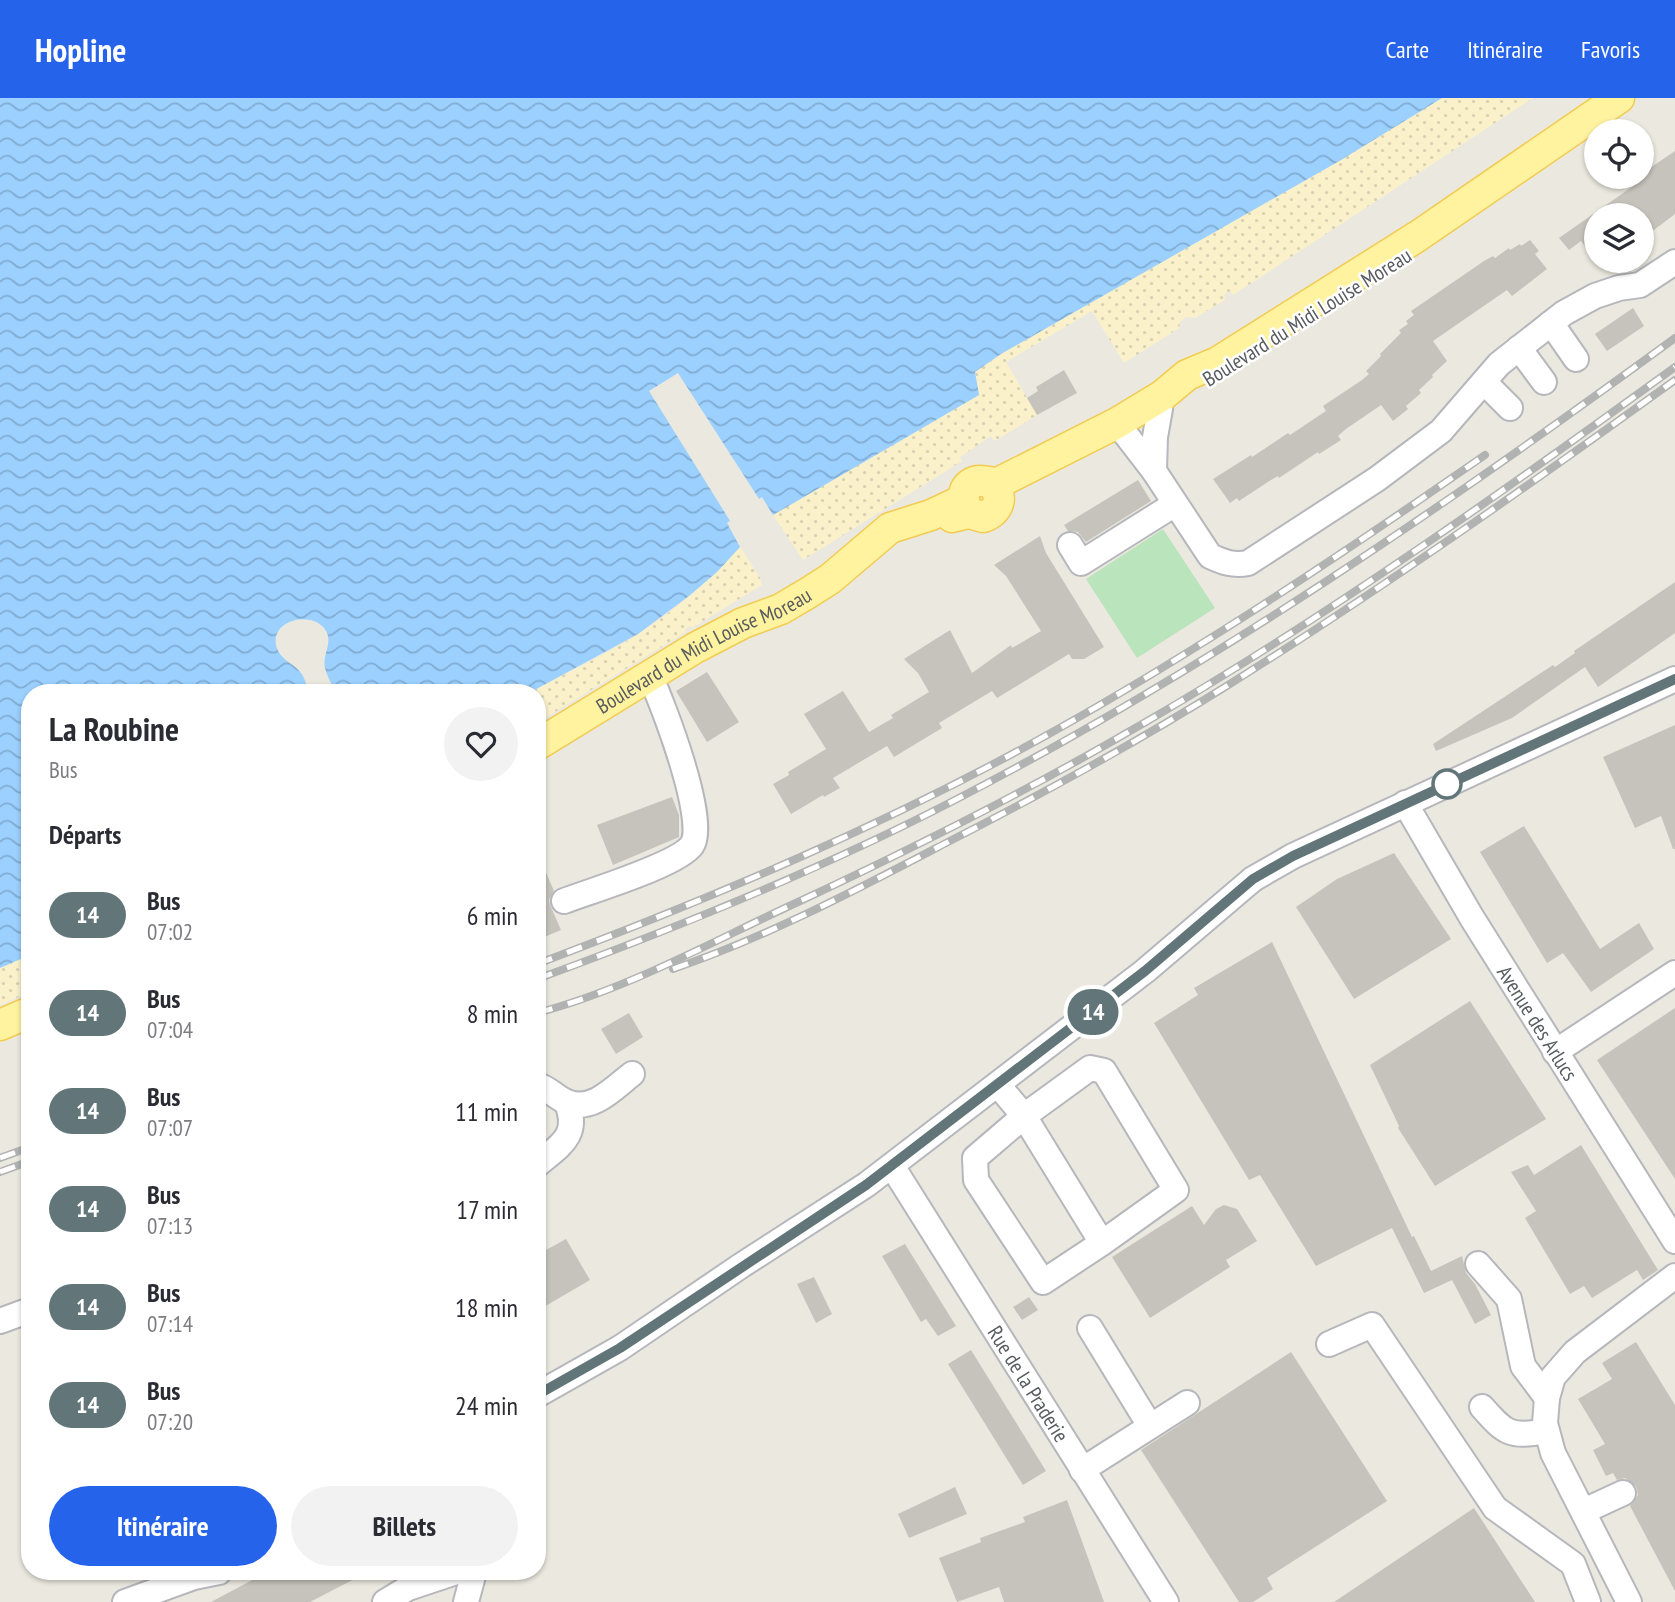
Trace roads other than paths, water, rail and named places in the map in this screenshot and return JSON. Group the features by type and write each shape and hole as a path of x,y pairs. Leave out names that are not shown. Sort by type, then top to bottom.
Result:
{"main road":[{"name":"Boulevard du Midi Louise Moreau","path":"1120,426 1187,375 1218,362 1418,236 1619,98"},
{"name":"Boulevard du Midi Louise Moreau","path":"546,740 731,629 780,609 807,593 830,579 866,548 896,541 961,514 966,506 977,517 989,515 998,507 995,489 1000,482 1160,409 1334,300 1373,280 1423,243 1579,141 1639,98"},
{"path":"0,1025 21,1016"}],"street":[{"path":"1120,426 1154,471 1210,556 1236,565 1248,563 1377,479 1441,431 1499,364 1564,313 1595,296 1640,285 1675,262"},
{"path":"1551,323 1577,359"},
{"path":"1520,348 1544,383"},
{"path":"1484,382 1510,408"},
{"path":"1154,471 1155,437 1160,409"},
{"path":"1070,545 1081,563 1175,504"},
{"path":"564,901 662,864 693,844 696,825 685,776 669,718 650,676"},
{"path":"546,1390 620,1348 866,1185 1145,971 1253,879 1293,856 1675,679"},
{"name":"Avenue des Arlucs","path":"1405,803 1465,906 1675,1241"},
{"path":"1555,1052 1675,973"},
{"path":"1090,1068 1104,1071 1177,1190 1043,1282 976,1180 975,1158 1024,1116 1090,1068"},
{"path":"546,1090 577,1105 595,1102 632,1074"},
{"path":"998,1085 1024,1116 1102,1243"},
{"path":"546,1157 570,1134 572,1120 567,1102"},
{"name":"Rue de la Praderie","path":"892,1166 1166,1602"},
{"path":"1478,1264 1509,1299 1523,1366 1547,1398"},
{"path":"1629,1602 1553,1452 1545,1423 1547,1398 1553,1377 1575,1352 1675,1276"},
{"path":"0,1321 21,1313"},
{"path":"1329,1344 1372,1325 1495,1508 1573,1563 1588,1602"},
{"path":"1090,1328 1150,1426"},
{"path":"1082,1470 1187,1403"},
{"path":"1482,1406 1503,1430 1525,1435 1546,1431"},
{"path":"1584,1511 1623,1493"},
{"path":"124,1602 186,1580"},
{"path":"384,1602 408,1588 432,1580"},
{"path":"466,1602 472,1580"}],"water":[{"path":"0,98 1442,98 1341,160 1001,354 975,372 979,395 773,515 762,497 727,523 740,547 717,572 638,634 546,684 332,684 325,668 328,640 326,631 320,625 304,619 295,620 280,629 276,636 276,645 280,655 298,669 306,684 21,684 21,959 0,968"}],"railway":[{"path":"546,976 801,874 904,826 1049,749 1142,696 1324,583 1501,463 1675,338"},
{"path":"546,1010 637,978 702,948 930,839 1102,747 1213,682 1348,596 1675,367"},
{"path":"673,969 777,928 844,895 1016,807 1156,729 1283,651 1396,576 1675,380"},
{"path":"546,960 801,857 993,764 1056,730 1220,632 1485,455"},
{"path":"0,1158 21,1150"},
{"path":"0,1172 21,1164"}]}
